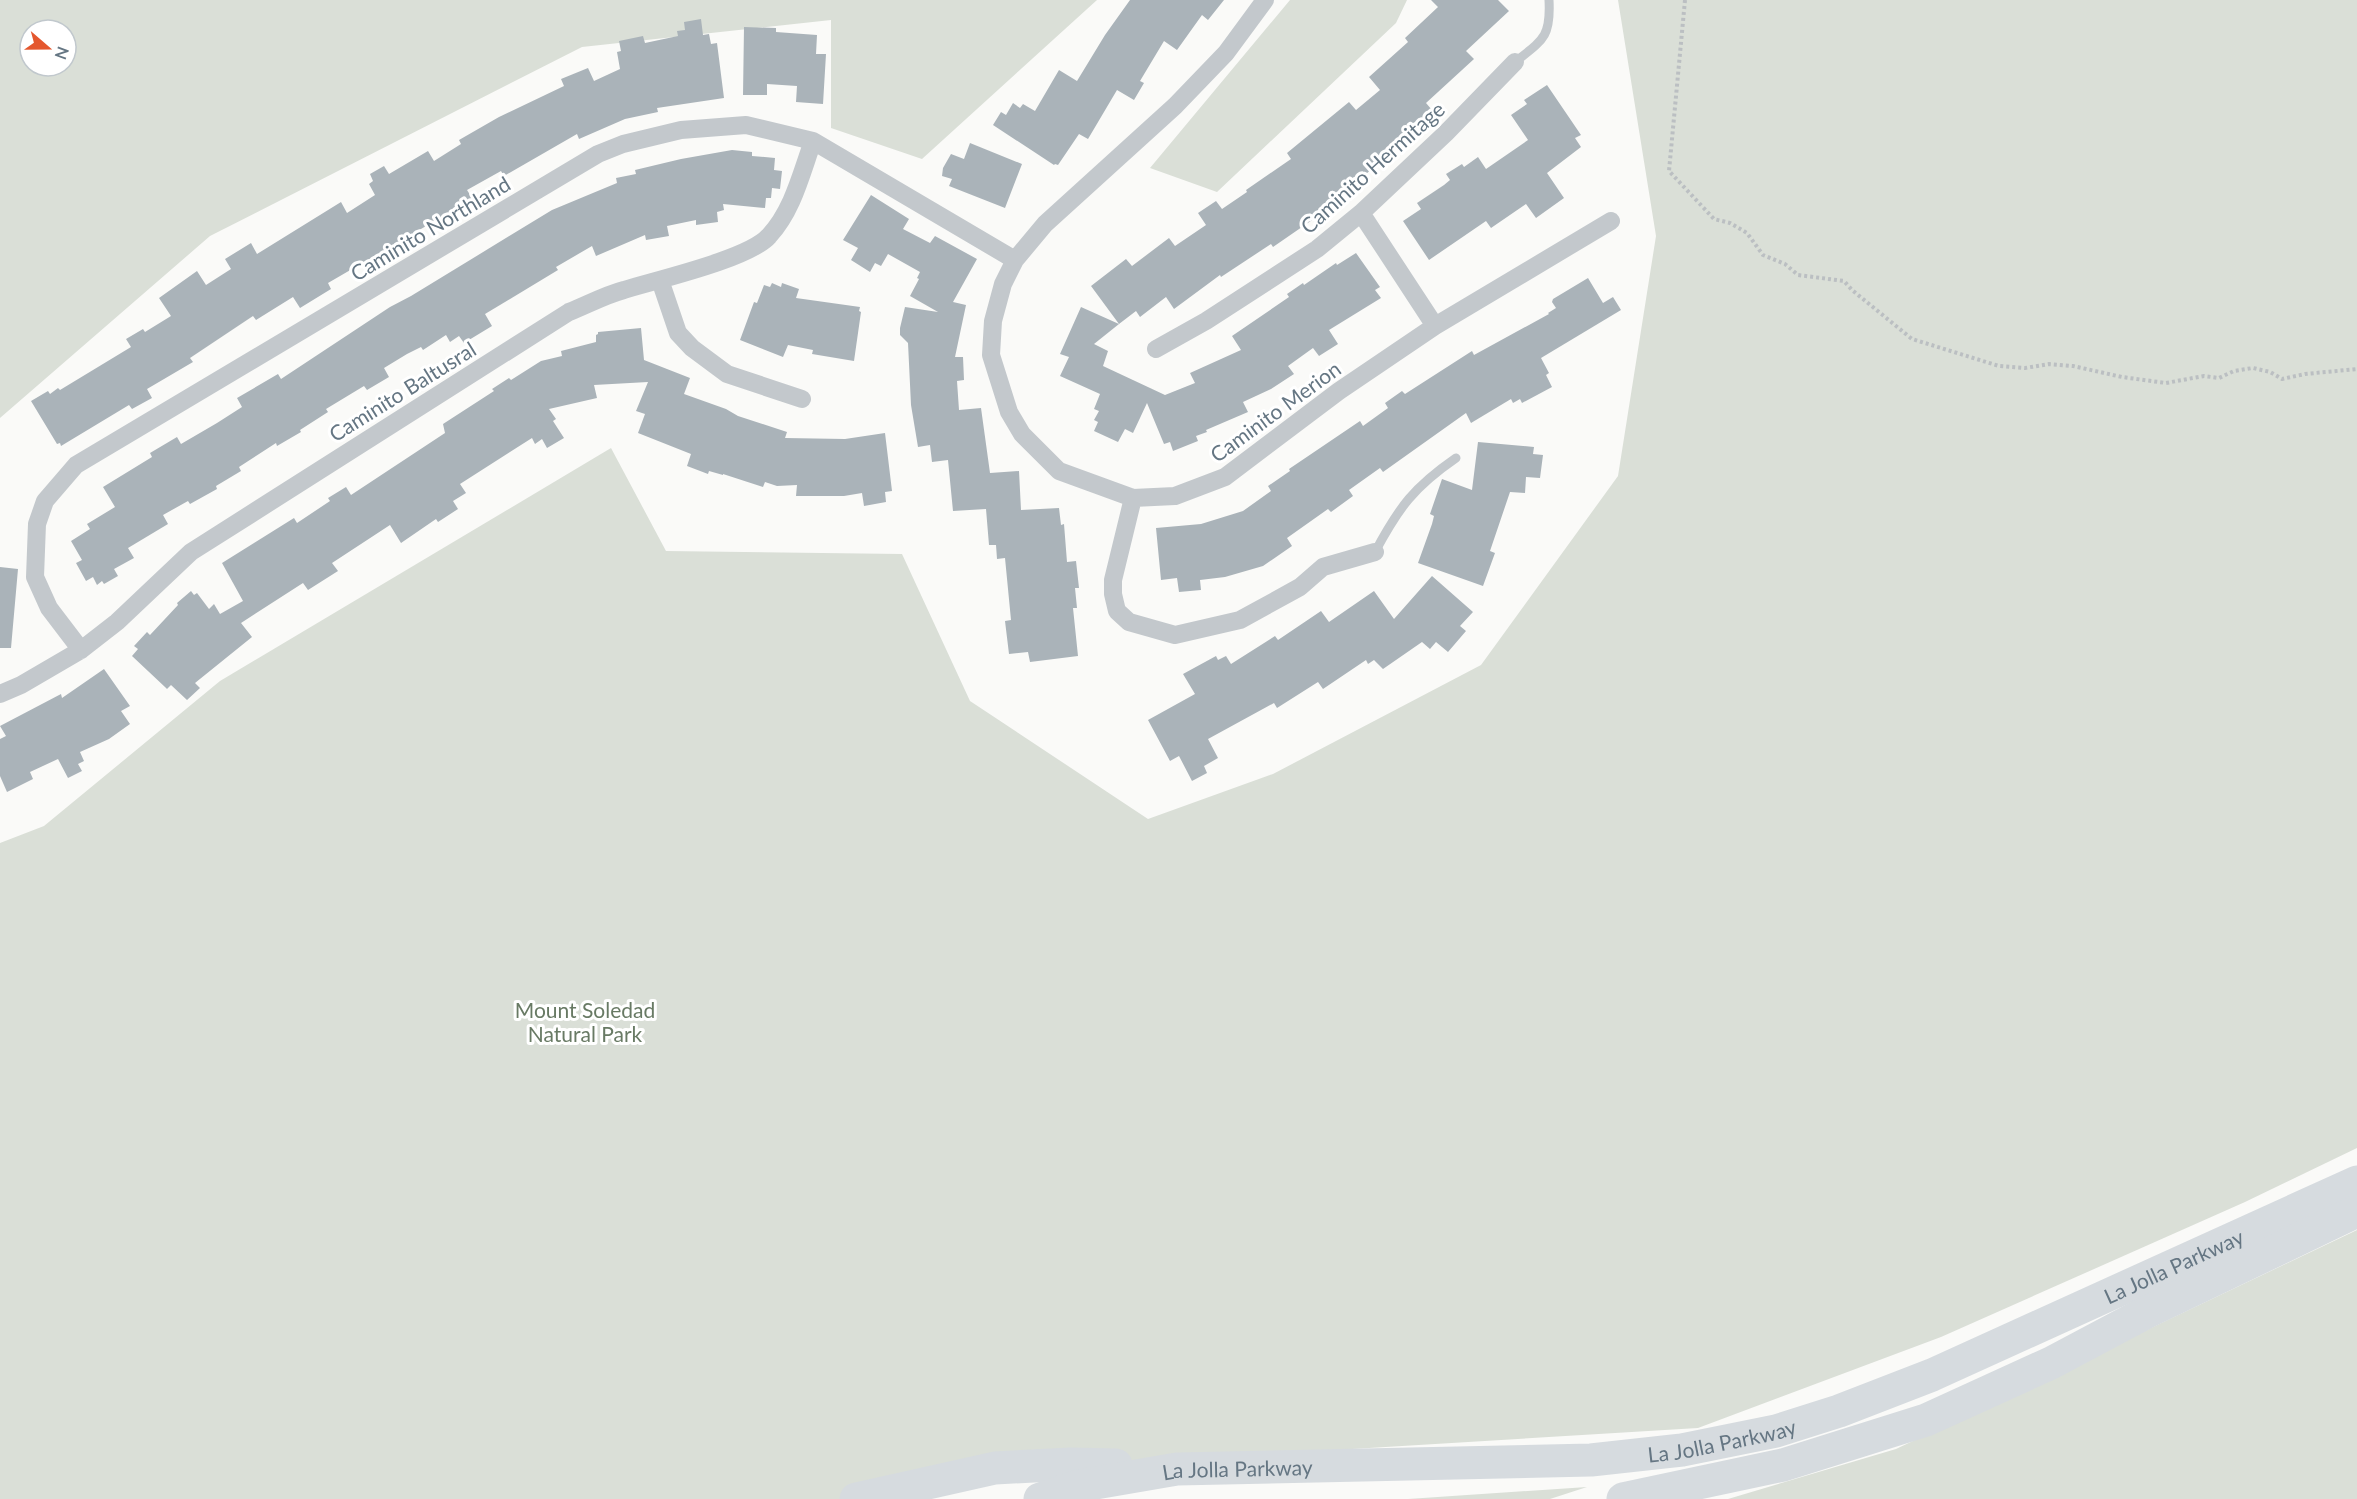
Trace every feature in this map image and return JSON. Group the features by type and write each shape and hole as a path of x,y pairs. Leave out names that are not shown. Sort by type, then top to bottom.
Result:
{"highway":[{"name":"La Jolla Parkway","path":"1040,1499 1078,1486 1177,1470 1591,1460 1682,1450 1776,1431 1839,1411 1932,1375 2357,1182"},
{"name":"La Jolla Parkway","path":"1623,1499 1783,1465 1926,1420 2051,1363 2147,1312 2357,1212"},
{"path":"856,1499 995,1468 1071,1464 1246,1469"}],"street":[{"name":"Caminito Merion","path":"1265,0 1226,53 1175,106 1045,224 1015,260 1003,284 993,321 991,355 1009,412 1023,434 1059,471 1133,498 1175,496 1225,477 1340,391 1435,326 1611,221"},
{"name":"Caminito Hermitage","path":"1156,348 1206,321 1317,249 1361,213 1446,133 1515,62"},
{"name":"Caminito Northland","path":"81,650 49,608 35,577 39,516 45,501 76,465 606,150 681,130 746,125 813,141 1015,260"},
{"name":"Caminito Baltusral","path":"0,694 21,685 81,650 117,622 190,552 569,312 622,290 744,252 768,238 790,206 813,141"},
{"path":"1361,213 1435,326"},
{"path":"660,280 678,333 692,348 727,374 802,399"},
{"path":"1133,498 1113,580 1117,611 1129,622 1175,635 1240,620 1300,587 1323,567 1375,552"}],"lane":[{"path":"1515,62 1542,41 1550,21 1549,0"},
{"path":"1375,552 1408,497 1432,474 1456,458"}],"path":[{"path":"1685,0 1669,171 1714,219 1730,223 1747,233 1763,255 1785,264 1798,275 1844,281 1912,339 1999,366 2025,368 2049,364 2073,366 2122,377 2166,383 2204,376 2219,378 2234,371 2253,368 2270,372 2282,379 2305,374 2357,369"}],"green space":[{"path":"0,0 1097,0 922,159 831,128 831,20 582,47 210,236 0,418"},
{"path":"1290,0 1407,0 1396,23 1217,192 1150,168"},
{"name":"Mount Soledad Natural Park","path":"1618,0 2357,0 2357,1148 2245,1202 1941,1337 1698,1428 939,1474 845,1499 0,1499 0,843 44,826 220,681 611,448 666,551 902,554 970,701 1148,819 1273,774 1481,665 1618,476 1656,236"},
{"path":"2357,1230 2357,1499 1728,1499 1896,1449"},
{"path":"1587,1487 1550,1499 1408,1499"}],"building":[{"path":"1130,0 1224,0 1208,20 1202,15 1177,50 1164,41 1140,81 1144,83 1134,100 1117,90 1088,139 1079,134 1058,165 1054,165 993,125 1001,112 1006,115 1013,103 1020,108 1023,104 1035,111 1059,70 1077,81"},
{"path":"1431,0 1498,0 1509,11 1466,51 1474,59 1426,103 1432,110 1394,145 1397,148 1348,189 1350,191 1273,247 1271,244 1221,277 1220,275 1174,309 1166,297 1140,317 1136,311 1119,324 1091,286 1126,259 1132,266 1169,238 1175,246 1206,225 1198,213 1216,201 1222,209 1291,159 1287,153 1349,102 1356,110 1380,90 1369,77 1408,42 1405,38 1438,7"},
{"path":"701,19 703,35 709,34 711,44 717,43 724,98 657,108 658,112 625,119 579,139 577,134 504,176 501,171 467,190 472,198 465,203 467,206 435,225 433,222 328,283 331,289 300,308 293,297 256,320 253,316 190,358 193,362 147,389 152,398 132,409 129,405 61,446 60,443 57,444 31,401 48,391 50,394 58,388 60,390 131,347 126,339 143,329 145,332 171,316 159,298 197,271 206,285 231,269 225,259 251,243 257,254 341,202 347,213 375,195 369,184 373,181 370,174 384,166 389,174 428,151 434,161 461,144 459,140 499,117 564,86 561,79 588,68 594,81 620,69 617,52 621,51 619,41 643,36 645,43 678,36 677,31 685,30 684,22"},
{"path":"744,27 776,28 776,32 817,35 816,54 826,54 823,104 796,102 797,86 767,84 767,95 743,95"},
{"path":"1547,85 1581,135 1575,138 1581,147 1547,173 1564,198 1536,218 1526,204 1491,228 1486,221 1429,260 1403,221 1421,209 1417,203 1450,180 1446,174 1462,164 1464,167 1478,157 1486,169 1528,140 1511,115 1527,104 1524,100"},
{"path":"970,143 1022,164 1005,208 949,186 952,179 942,176 943,168 951,154 964,159"},
{"path":"732,150 752,152 752,156 775,158 774,170 782,171 780,189 772,188 771,198 766,198 765,208 723,204 724,210 717,212 718,222 696,225 696,220 667,226 669,236 646,240 645,235 596,256 592,246 556,267 558,270 485,314 492,326 464,343 459,336 450,342 446,335 423,350 421,347 407,354 384,368 389,377 367,390 364,386 326,409 328,412 300,430 301,432 277,446 276,443 239,467 241,471 216,486 217,489 190,504 188,501 163,515 168,524 128,548 134,558 114,569 118,576 104,584 102,581 97,585 93,577 86,581 76,563 82,560 71,541 90,529 87,524 115,507 103,487 152,457 150,453 177,437 181,444 217,423 242,407 237,398 278,374 281,379 390,307 552,210 617,183 616,178 636,174 635,170"},
{"path":"871,195 909,219 903,229 930,243 935,236 977,259 953,302 966,305 955,357 963,357 964,380 957,381 959,410 981,408 990,473 1019,471 1021,510 1059,508 1061,525 1064,524 1067,562 1076,561 1079,588 1075,588 1077,608 1073,608 1078,656 1030,662 1028,652 1009,654 1005,621 1011,620 1005,558 997,559 996,545 989,545 986,509 953,511 948,460 932,462 930,445 918,447 911,405 908,343 900,335 900,328 905,307 938,312 910,296 920,272 888,254 881,266 875,263 870,272 851,260 858,248 843,240"},
{"path":"1356,253 1380,287 1375,290 1381,298 1329,330 1338,344 1319,356 1313,348 1288,366 1294,374 1271,389 1243,402 1248,412 1206,430 1207,432 1196,436 1198,441 1173,451 1170,442 1164,444 1147,403 1133,433 1125,429 1118,442 1094,431 1098,422 1094,420 1099,411 1094,409 1100,394 1060,376 1069,357 1060,354 1081,307 1119,324 1094,344 1108,351 1103,366 1165,395 1195,383 1190,373 1241,350 1232,336 1289,297 1287,294 1303,283 1304,285 1336,263 1337,265"},
{"path":"1588,278 1603,303 1613,297 1621,310 1541,358 1549,373 1546,375 1552,387 1522,403 1520,399 1513,403 1511,399 1471,423 1466,413 1383,472 1380,468 1349,490 1353,496 1331,512 1328,509 1287,538 1292,546 1263,566 1225,577 1200,580 1201,590 1179,592 1177,578 1161,580 1156,528 1201,524 1243,511 1271,491 1268,486 1290,471 1289,469 1360,421 1363,426 1388,408 1385,403 1402,391 1405,394 1472,351 1474,355 1549,314 1556,308 1552,302 1553,299"},
{"path":"772,283 781,287 782,283 799,289 796,298 860,307 854,361 812,354 813,350 788,345 783,357 740,340 754,302 757,303 764,285 770,287"},
{"path":"641,328 644,360 690,378 684,394 726,409 738,416 787,432 785,438 845,439 885,433 892,491 885,492 886,502 864,506 862,493 844,496 796,496 797,485 777,486 765,482 763,487 723,474 709,471 708,474 687,466 691,454 638,433 645,414 636,411 648,382 594,385 597,398 549,409 556,419 553,421 564,438 547,448 542,439 535,444 532,438 460,484 466,493 453,501 458,509 438,522 436,519 401,543 390,525 332,563 338,571 308,590 303,583 241,623 252,637 195,683 200,688 187,700 171,685 167,689 132,656 138,649 134,646 147,632 150,635 178,605 177,603 191,591 194,595 197,593 209,609 214,604 220,614 243,601 222,563 294,518 297,523 330,501 328,498 346,487 351,495 445,433 443,424 494,391 492,389 509,378 511,380 541,361 562,356 561,351 596,342 598,332"},
{"path":"1478,442 1534,447 1533,454 1543,455 1540,478 1526,477 1525,493 1510,492 1490,551 1495,553 1483,586 1418,563 1432,524 1434,516 1430,514 1442,479 1472,490"},
{"path":"0,567 18,569 11,648 0,648"},
{"path":"1432,576 1473,612 1460,626 1466,631 1448,652 1436,642 1430,649 1422,642 1383,669 1374,660 1368,664 1366,660 1323,689 1318,682 1277,708 1274,703 1208,739 1218,758 1204,766 1207,773 1192,781 1179,756 1170,761 1148,720 1195,694 1183,674 1216,656 1218,660 1226,656 1231,664 1275,636 1278,640 1321,611 1329,622 1374,591 1394,619"},
{"path":"104,669 130,706 121,711 130,724 109,739 80,752 84,761 78,764 82,771 68,778 58,759 30,772 33,779 7,792 0,776 0,739 6,736 0,726 61,694 62,698"}]}
